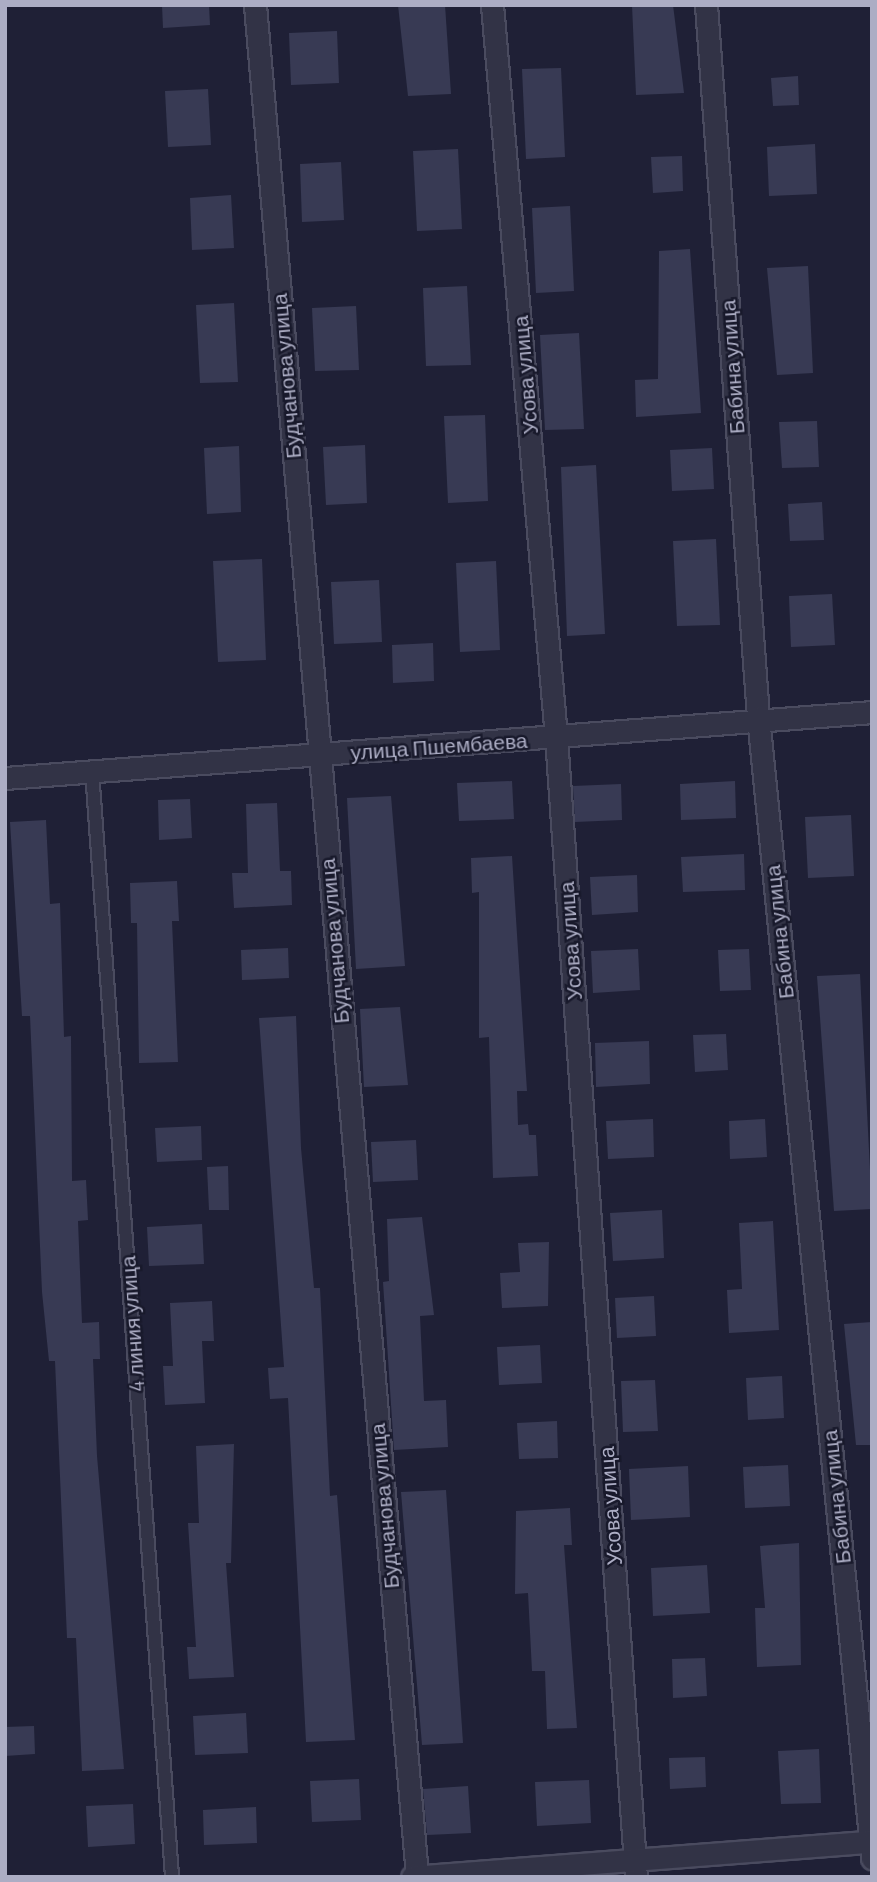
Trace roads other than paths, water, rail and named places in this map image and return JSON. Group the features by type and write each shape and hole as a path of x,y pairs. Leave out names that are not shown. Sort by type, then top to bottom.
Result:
{"street":[{"name":"Будчанова улица","path":"255,5 415,1877"},
{"name":"Усова улица","path":"492,5 556,737 635,1868"},
{"name":"Бабина улица","path":"706,5 758,717 871,1847"},
{"name":"улица Пшембаева","path":"5,778 556,737 758,717 872,712"},
{"path":"415,1877 635,1868 871,1847"}],"lane":[{"name":"4 линия улица","path":"92,771 172,1877"}]}
